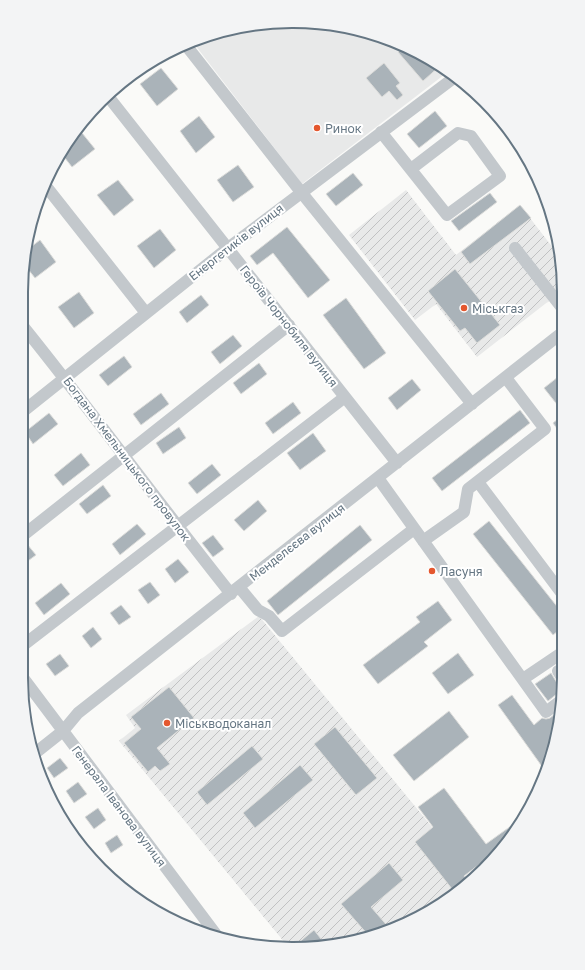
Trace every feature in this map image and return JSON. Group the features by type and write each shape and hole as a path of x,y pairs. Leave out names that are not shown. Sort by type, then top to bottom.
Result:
{"street":[{"path":"188,49 472,404"},
{"name":"Енергетиків вулиця","path":"28,407 228,248 450,81"},
{"name":"Героїв Чорнобиля вулиця","path":"111,100 397,463"},
{"path":"381,132 446,215 500,176 471,136 458,133 411,169"},
{"path":"49,190 146,313"},
{"path":"515,248 557,301"},
{"path":"28,531 289,325"},
{"name":"Богдана Хмельницького провулок","path":"28,332 65,378 178,526 235,590 258,610 269,616 282,631 414,529"},
{"name":"Менделєєва вулиця","path":"38,751 63,731 78,713 557,337"},
{"path":"423,541 464,512 468,489 545,429 506,378"},
{"path":"28,642 345,397"},
{"path":"378,478 546,712 555,705"},
{"path":"478,482 557,587"},
{"path":"522,679 557,656"},
{"name":"Генерала Іванова вулиця","path":"28,685 212,930"}],"shaded area":[{"name":"Ринок","path":"292,28 327,30 361,37 394,48 425,63 443,76 302,184 196,46 224,37 258,30"},
{"path":"406,190 456,255 520,205 553,248 557,295 477,357 436,304 415,320 349,235"},
{"path":"259,616 432,827 430,829 466,877 425,907 378,928 327,940 284,942 119,741 135,728 126,715"}],"building":[{"path":"400,51 409,55 435,70 423,81 398,52"},
{"path":"384,63 400,83 396,86 403,95 397,100 389,91 382,97 366,78"},
{"path":"161,68 178,89 157,106 140,84"},
{"path":"435,111 447,126 419,148 407,134"},
{"path":"199,116 215,137 196,153 180,131"},
{"path":"82,133 95,149 72,167 65,158"},
{"path":"238,165 254,187 233,202 217,180"},
{"path":"353,173 363,185 336,206 326,194"},
{"path":"118,180 134,200 114,216 97,195"},
{"path":"490,193 497,202 459,231 451,221"},
{"path":"520,205 531,218 470,264 461,252"},
{"path":"287,227 330,280 308,298 273,253 257,265 250,256"},
{"path":"160,229 176,250 154,268 137,246"},
{"path":"40,240 56,262 35,278 29,271 32,246"},
{"name":"Міськгаз","path":"455,269 500,325 477,343 465,328 460,331 428,291"},
{"path":"79,292 94,313 74,328 58,307"},
{"path":"201,295 209,305 187,323 179,312"},
{"path":"346,298 386,353 364,369 323,315"},
{"path":"233,335 242,346 220,364 211,352"},
{"path":"124,356 132,367 108,386 99,375"},
{"path":"259,363 267,374 241,394 233,383"},
{"path":"557,378 557,404 544,388"},
{"path":"412,379 421,390 397,410 388,398"},
{"path":"161,393 169,404 141,425 133,414"},
{"path":"293,402 301,413 273,434 265,423"},
{"path":"520,410 530,423 442,491 432,478"},
{"path":"49,413 58,424 33,444 28,436 28,430"},
{"path":"557,420 557,429 553,423"},
{"path":"179,427 186,438 163,454 156,443"},
{"path":"313,433 326,451 300,470 287,453"},
{"path":"81,453 90,465 63,486 54,475"},
{"path":"212,464 221,475 197,494 188,483"},
{"path":"103,485 111,496 87,514 79,504"},
{"path":"258,500 267,511 244,531 234,520"},
{"path":"489,521 557,606 557,632 553,635 473,534"},
{"path":"137,524 146,534 120,555 112,544"},
{"path":"360,525 372,540 278,615 267,601"},
{"path":"213,535 224,549 213,557 202,543"},
{"path":"28,545 36,555 28,561"},
{"path":"178,559 189,572 175,583 165,569"},
{"path":"150,582 160,595 148,604 138,590"},
{"path":"61,583 70,594 44,615 35,603"},
{"path":"438,601 452,620 424,642 428,646 378,684 363,665 420,622 416,617"},
{"path":"121,605 131,617 119,625 110,613"},
{"path":"93,627 102,639 91,648 82,636"},
{"path":"458,653 474,675 448,694 432,673"},
{"path":"60,654 69,666 55,676 46,664"},
{"path":"551,673 557,683 556,695 548,701 535,684"},
{"path":"169,687 194,718 157,748 170,764 160,771 155,766 148,772 124,743 141,729 131,717"},
{"path":"512,695 534,725 542,718 550,718 555,714 542,766 498,705"},
{"path":"449,711 469,737 414,781 393,755"},
{"path":"335,727 377,778 356,795 314,744"},
{"path":"252,746 263,759 207,805 197,792"},
{"path":"60,758 68,768 54,778 47,768"},
{"path":"300,765 313,780 255,828 243,813"},
{"path":"78,782 87,794 74,803 66,791"},
{"path":"444,788 486,844 510,826 483,862 464,876 465,878 452,889 415,842 433,827 418,807"},
{"path":"98,808 106,820 94,829 85,817"},
{"path":"117,835 123,845 111,853 105,843"},
{"path":"389,863 403,880 371,907 386,925 365,932 341,904"},
{"path":"314,930 322,940 310,941 300,942"}],"place":[{"name":"Ринок","path":"317,128"},
{"name":"Міськгаз","path":"464,308"},
{"name":"Ласуня","path":"432,571"},
{"name":"Міськводоканал","path":"167,723"}]}
